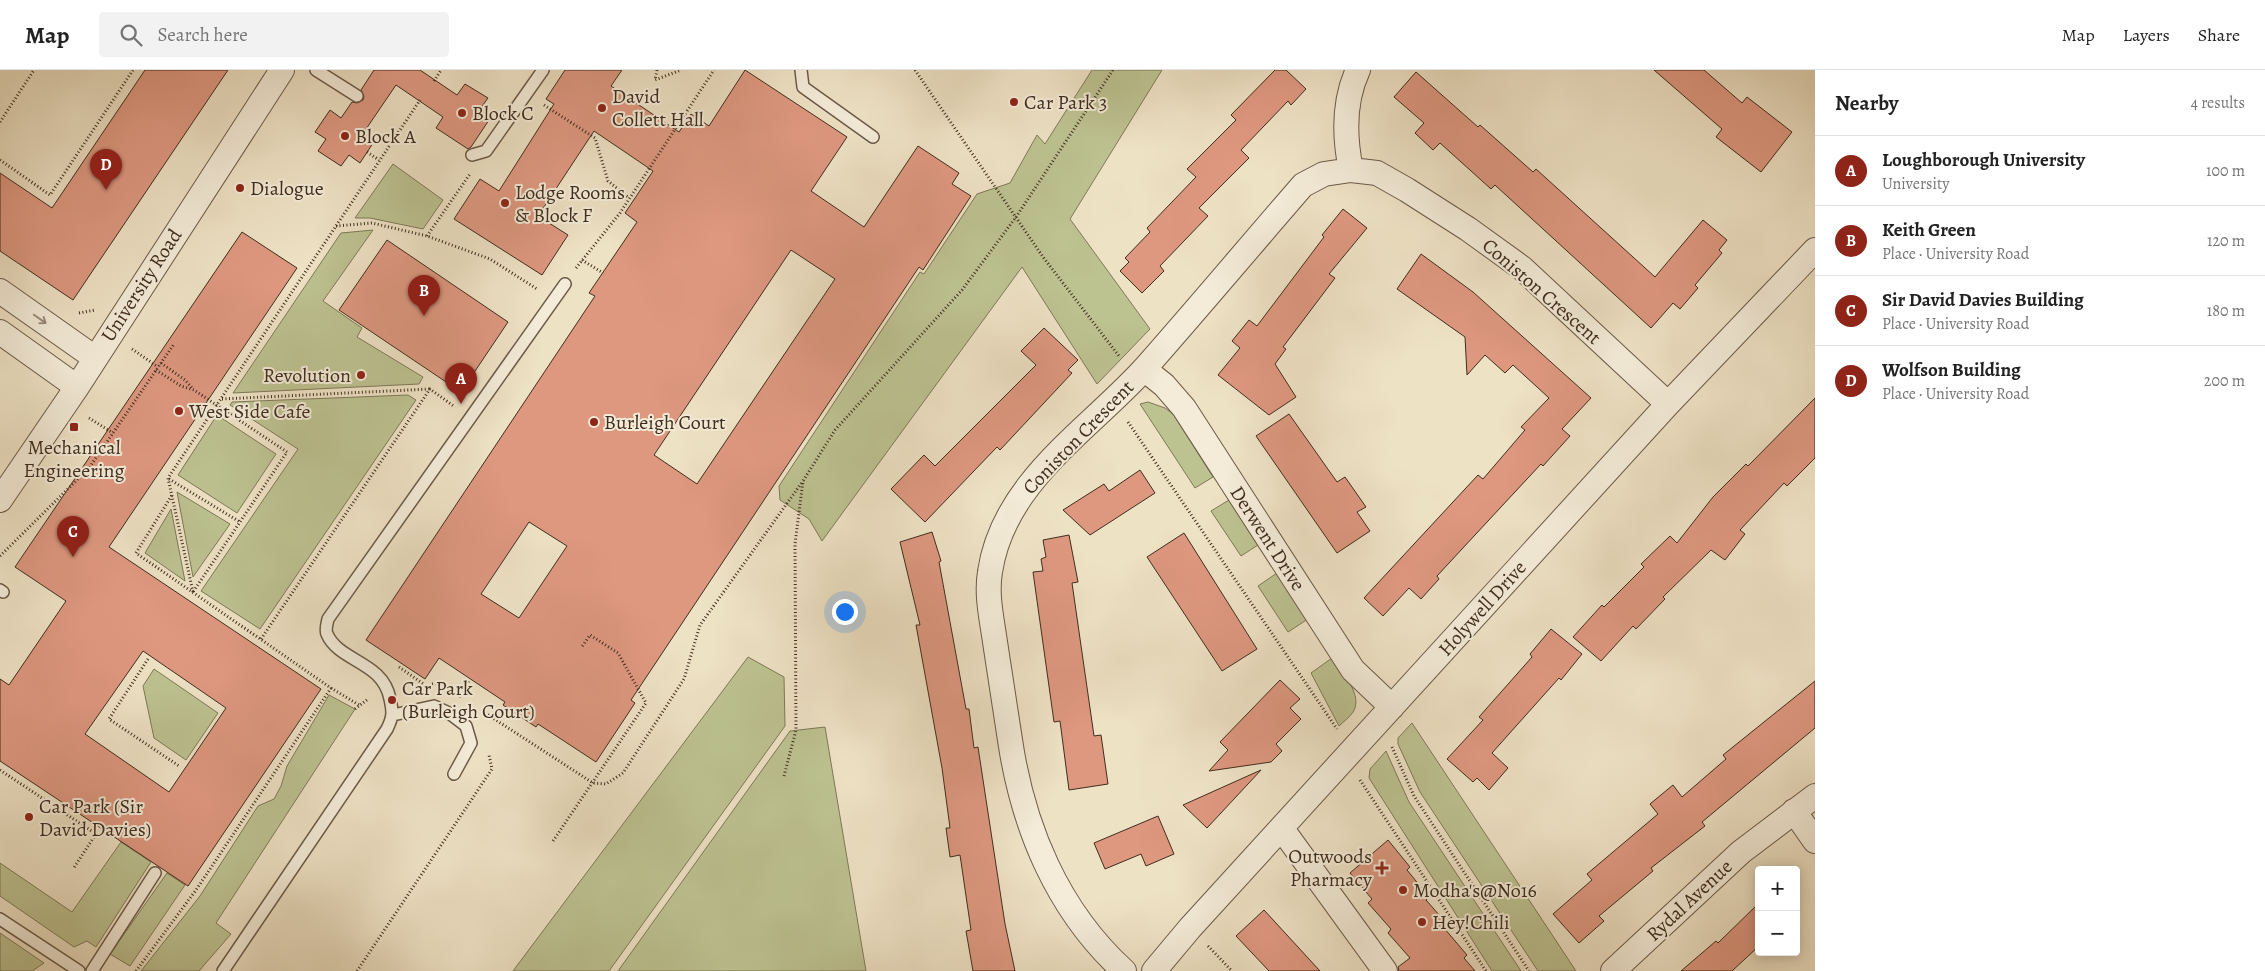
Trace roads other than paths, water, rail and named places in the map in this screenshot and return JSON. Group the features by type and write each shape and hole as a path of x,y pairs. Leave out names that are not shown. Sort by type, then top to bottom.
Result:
{"street":[{"name":"University Road","path":"0,500 77,387 119,319 282,70"},
{"path":"1351,170 1346,148 1346,113 1351,85 1358,70"},
{"name":"Coniston Crescent","path":"1124,971 1090,936 1066,902 1040,852 1018,784 1011,751 989,590 989,574 994,550 1012,510 1041,471 1140,373 1303,185 1324,174 1351,170 1377,173 1498,249 1522,268 1668,404"},
{"name":"Holywell Drive","path":"1154,971 1190,928 1350,755 1385,714 1668,404 1815,250"},
{"path":"0,292 95,358"},
{"path":"0,332 77,387"},
{"name":"Derwent Drive","path":"1140,373 1164,386 1184,408 1353,670 1385,714"},
{"name":"Rydal Avenue","path":"1613,971 1741,852 1815,796"},
{"path":"1794,811 1815,841"},
{"path":"1282,828 1385,971"}],"lane":[{"path":"316,70 357,96"},
{"path":"472,155 486,150 543,70"},
{"path":"802,70 803,87 873,137"},
{"path":"223,971 387,729 393,716 389,692 379,675 332,642 326,632 328,619 564,284"},
{"path":"393,716 434,706 450,712 466,726 471,743 454,774"},
{"path":"92,971 155,873"},
{"path":"0,919 79,971"}],"place":[{"name":"Car Park 3","path":"1014,102"},
{"name":"David Collett Hall","path":"602,108"},
{"name":"Block C","path":"462,113"},
{"name":"Block A","path":"345,136"},
{"name":"Dialogue","path":"240,188"},
{"name":"Wolfson Building","path":"106,190"},
{"name":"Lodge Rooms & Block F","path":"505,203"},
{"name":"Keith Green","path":"424,316"},
{"name":"Revolution","path":"361,375"},
{"name":"Loughborough University","path":"461,404"},
{"name":"West Side Cafe","path":"179,411"},
{"name":"Burleigh Court","path":"594,422"},
{"name":"Mechanical Engineering","path":"74,427"},
{"name":"Sir David Davies Building","path":"73,557"},
{"name":"Car Park (Burleigh Court)","path":"392,700"},
{"name":"Car Park (Sir David Davies)","path":"29,817"},
{"name":"Outwoods Pharmacy","path":"1382,868"},
{"name":"Modha's@No16","path":"1403,890"},
{"name":"Hey!Chili","path":"1422,922"}]}
